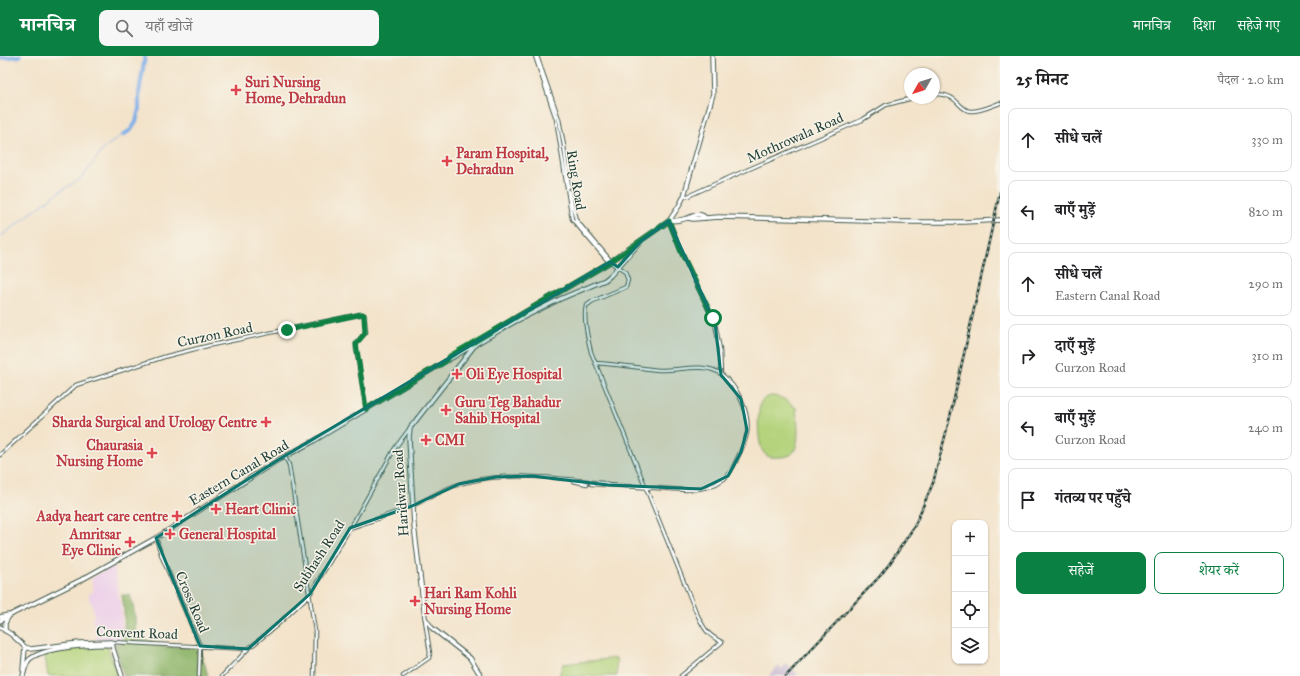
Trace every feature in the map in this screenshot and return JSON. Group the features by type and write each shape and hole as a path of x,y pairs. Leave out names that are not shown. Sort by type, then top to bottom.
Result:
{"main road":[{"path":"410,428 477,342 611,262 669,221 684,196 713,94 712,56"},
{"path":"669,221 688,218 696,214 700,214 706,218 719,217 964,222 1000,220"},
{"path":"477,342 549,304 605,280 642,240"},
{"name":"Eastern Canal Road","path":"0,621 9,615 81,580 156,538 285,457 446,361 450,356 477,342"},
{"name":"Haridwar Road","path":"410,428 409,438 412,506 425,618"},
{"path":"5,631 5,624 9,615"},
{"name":"Eastern Canal Road","path":"0,617 9,615"},
{"path":"425,618 432,628 470,658 481,676"},
{"path":"0,627 26,647 23,676"},
{"name":"Convent Road","path":"26,647 31,649 79,643 112,644"},
{"path":"112,644 122,676"},
{"name":"Convent Road","path":"23,676 29,661 37,656 67,647 112,644"}],"street":[{"name":"Ring Road","path":"536,56 556,119 572,219 611,262 618,267"},
{"path":"940,94 952,98 970,111 1000,103"},
{"name":"Mothrowala Road","path":"684,196 688,196 862,120 886,105 904,100"},
{"path":"669,221 682,254 715,323 720,350 721,375"},
{"path":"618,267 625,272 628,277 626,287 591,303 586,309 588,338 595,363 702,625 707,633 722,642 681,676"},
{"name":"Curzon Road","path":"0,455 76,385 167,356 207,346 362,314 364,315 366,332 357,342 356,347 366,409"},
{"path":"350,528 412,506 459,484 482,479 532,476 608,485 687,490 701,489 720,482 730,472 742,448 747,433 747,424 743,404 738,393 721,375 704,369 657,370 595,363"},
{"name":"Subhash Road","path":"222,676 248,649 276,626 310,594 350,528 395,448 410,428"},
{"path":"285,457 289,465 315,631 314,676"},
{"name":"Cross Road","path":"156,538 162,557 200,646 199,676"},
{"path":"403,676 429,658 430,653 425,618"},
{"name":"Convent Road","path":"112,644 200,646 248,649"}],"highlighted area":[{"path":"669,221 715,323 721,375 741,399 747,430 741,452 728,476 701,489 608,485 532,476 496,477 459,484 412,506 350,528 310,594 248,649 200,646 156,538 278,460 610,262 618,267 642,240"}],"shaded area":[{"path":"114,565 122,614 122,640 97,640 92,617 94,616 92,603 90,603 89,593 94,592 91,578"},
{"path":"787,663 798,674 796,676 768,676 779,666 781,669"}],"green space":[{"path":"771,396 785,399 796,408 798,433 796,446 794,451 787,456 768,456 764,453 760,443 758,428 760,406 763,400"},
{"path":"122,595 130,595 132,601 135,622 134,640 151,640 155,646 197,648 203,658 208,676 124,676 115,644 123,644 124,607"},
{"path":"98,643 108,648 117,676 48,676 44,650"},
{"path":"616,658 617,676 559,676 563,664"}],"waterway":[{"path":"0,58 20,56"},
{"path":"123,135 131,130 136,122 139,109 139,93 145,56"},
{"path":"0,237 59,192 79,180 104,148 121,136"}],"railway":[{"path":"786,676 880,576 914,527 933,483 950,417 1000,192"}],"place":[{"name":"Suri Nursing Home, Dehradun","path":"236,90"},
{"name":"Param Hospital, Dehradun","path":"447,161"},
{"name":"Oli Eye Hospital","path":"457,374"},
{"name":"Guru Teg Bahadur Sahib Hospital","path":"446,410"},
{"name":"Sharda Surgical and Urology Centre","path":"266,422"},
{"name":"CMI","path":"426,440"},
{"name":"Chaurasia Nursing Home","path":"152,453"},
{"name":"Heart Clinic","path":"216,509"},
{"name":"Aadya heart care centre","path":"177,516"},
{"name":"General Hospital","path":"170,534"},
{"name":"Amritsar Eye Clinic","path":"130,542"},
{"name":"Hari Ram Kohli Nursing Home","path":"415,601"}],"route":[{"path":"287,330 362,314 364,315 366,332 358,340 356,347 366,409 446,361 450,356 610,262 630,246 642,240 669,221 700,295 713,318"}]}
